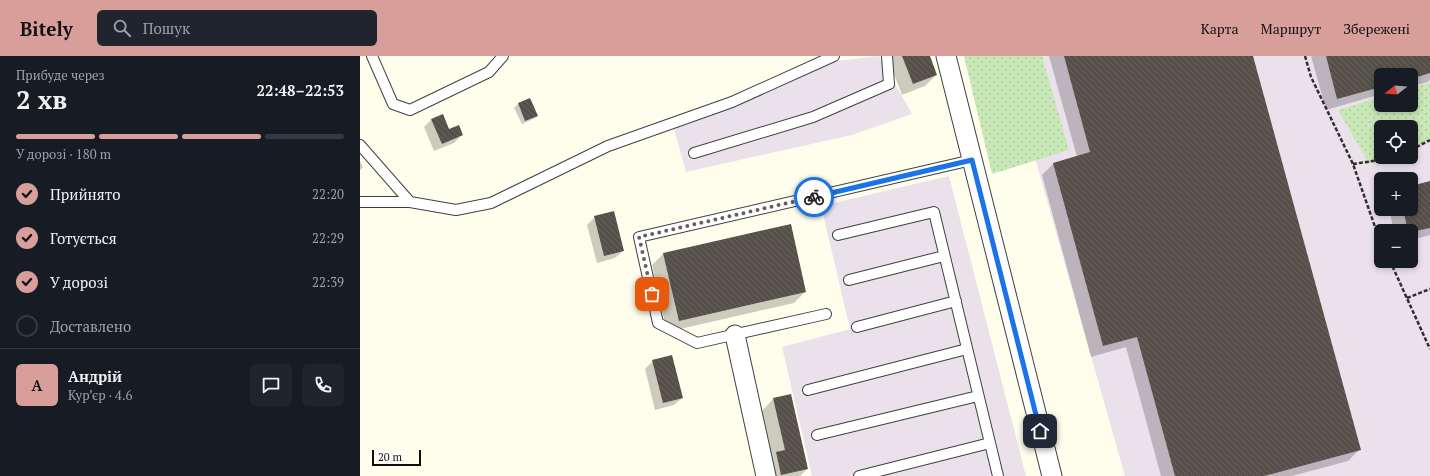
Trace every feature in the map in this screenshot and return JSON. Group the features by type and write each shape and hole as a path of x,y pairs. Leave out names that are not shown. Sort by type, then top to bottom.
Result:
{"street":[{"path":"946,56 1052,476"},
{"path":"735,334 766,476"}],"lane":[{"path":"372,56 393,104 410,110 489,72 503,56"},
{"path":"360,202 410,202 456,210 491,203 608,146 732,102 834,56"},
{"path":"694,153 813,118 889,84 887,56"},
{"path":"360,145 410,202"},
{"path":"826,314 697,343 658,323 639,237 972,160"},
{"path":"838,235 934,212 998,476"},
{"path":"849,280 944,256"},
{"path":"857,327 956,301"},
{"path":"808,390 967,349"},
{"path":"817,435 978,396"},
{"path":"859,476 990,443"}],"path":[{"path":"1305,56 1311,77 1353,164 1374,224"},
{"path":"1418,146 1430,140"},
{"path":"1353,164 1374,161"},
{"path":"1393,268 1430,348"},
{"path":"1407,298 1430,288"}],"shaded area":[{"path":"879,56 912,114 852,135 686,172 674,129 737,106 837,61"},
{"path":"1006,56 1430,56 1430,476 1125,476"},
{"path":"949,176 1026,476 812,476 782,347 850,329 821,206"}],"green space":[{"path":"964,56 1042,56 1069,150 992,174"},
{"path":"1430,83 1430,140 1418,144 1418,120 1374,120 1374,161 1369,163 1338,110 1374,99 1374,112 1418,112 1418,86"}],"building":[{"path":"902,56 930,56 937,75 913,84"},
{"path":"1064,56 1253,56 1361,450 1264,476 1175,476 1137,337 1103,346 1053,163 1090,152"},
{"path":"1326,56 1430,56 1430,73 1418,77 1418,68 1374,68 1374,89 1337,99"},
{"path":"530,98 538,116 525,121 518,103"},
{"path":"443,114 449,129 459,125 463,135 442,144 431,119"},
{"path":"1430,181 1430,228 1418,231 1418,224 1406,224 1405,216 1418,216 1418,184"},
{"path":"614,211 624,251 604,256 594,216"},
{"path":"791,224 806,292 679,321 663,253"},
{"path":"672,355 683,398 663,403 652,360"},
{"path":"791,394 808,469 781,475 776,452 785,450 773,398"}],"way so far":[{"path":"652,294 639,237 814,197"}],"route":[{"path":"814,197 972,160 1040,431"}]}
